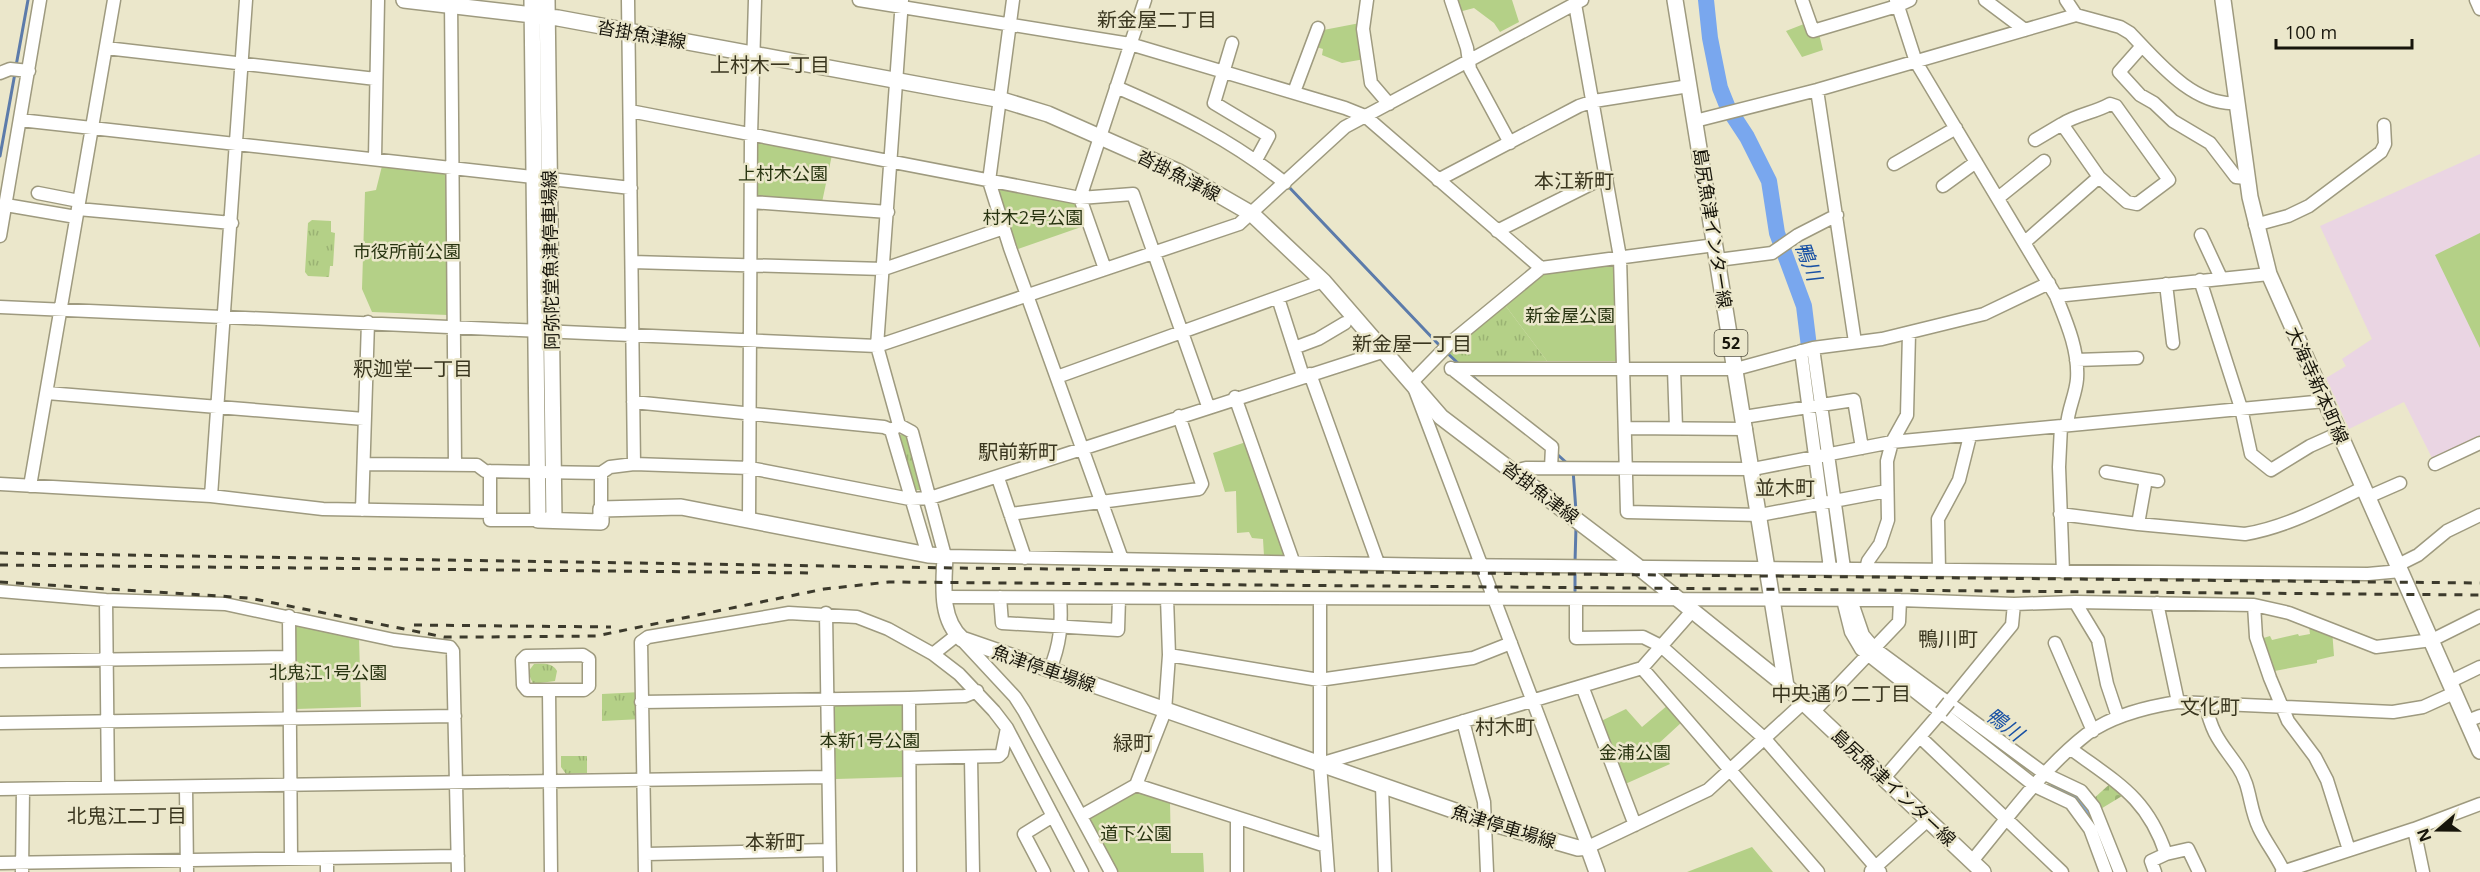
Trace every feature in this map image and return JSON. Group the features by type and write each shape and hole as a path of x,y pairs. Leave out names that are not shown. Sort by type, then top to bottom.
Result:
{"main road":[{"name":"沓掛魚津線","path":"404,0 537,10 629,31 1002,100 1048,114 1179,172 1252,214 1323,281 1441,417 1679,598 1786,686"},
{"name":"阿弥陀堂魚津停車場線","path":"546,0 537,10 544,330 554,520"},
{"name":"島尻魚津インター線","path":"1675,0 1753,469 1786,686 1978,867"},
{"name":"大海寺新本町線","path":"2223,0 2246,178 2255,225 2269,274 2452,687 2473,718 2480,751"},
{"name":"阿弥陀堂魚津停車場線","path":"537,520 544,330"},
{"path":"537,520 601,522 601,509 681,507 927,555 945,556 944,597 947,616 959,637"},
{"name":"魚津停車場線","path":"959,637 1487,822 1578,849 1588,847"},
{"path":"1588,847 1598,872"}],"street":[{"path":"0,236 40,0"},
{"path":"30,486 114,0"},
{"path":"212,496 246,0"},
{"path":"375,158 378,0"},
{"path":"628,0 634,464"},
{"path":"749,520 751,135 755,0"},
{"path":"859,0 902,4 1010,25 1130,44 1294,92 1365,116 1541,268"},
{"path":"1013,0 1002,100 989,181 1081,448 1122,559"},
{"path":"1105,269 1080,198 1144,0"},
{"path":"1367,0 1363,29 1371,82 1389,104"},
{"path":"1451,0 1470,69 1510,143"},
{"path":"1802,0 1812,31 1910,0"},
{"path":"1985,0 2025,30"},
{"path":"2066,0 2076,15"},
{"path":"2476,0 2480,9"},
{"path":"0,306 877,346 1239,224 1344,127 1579,2 1620,257 1627,513 1760,515 1830,504 1887,491"},
{"path":"452,3 455,167 455,465"},
{"path":"1896,3 1916,62 2049,283 2070,334 2076,360 2077,380 2064,426 2060,514 2063,572"},
{"path":"902,4 877,346 910,499 927,555"},
{"path":"1695,121 1817,90 2076,15 2120,27 2196,94 2225,104 2236,103"},
{"path":"1294,92 1318,28"},
{"path":"1232,43 1214,103 1269,136 1256,160"},
{"path":"2142,46 2119,72 2140,95 2154,103 2173,121 2210,143 2236,177 2246,178"},
{"path":"106,48 376,79"},
{"path":"0,73 10,69 29,71"},
{"path":"1438,180 1594,101 1689,86"},
{"path":"1116,87 1182,116 1256,160 1285,183"},
{"path":"1817,90 1856,342"},
{"path":"2035,140 2075,116 2094,112 2110,104 2116,106 2169,180 2137,204 2127,202 2099,177 2062,124"},
{"path":"630,111 891,164 1080,198 1133,194 1208,406"},
{"path":"21,120 631,188"},
{"path":"2255,225 2288,216 2309,206 2381,153 2385,144 2384,125"},
{"path":"1894,164 1956,128"},
{"path":"1998,198 2044,160"},
{"path":"1943,186 1976,162"},
{"path":"1497,231 1607,176"},
{"path":"2025,242 2099,177"},
{"path":"38,193 78,209"},
{"path":"752,202 888,212"},
{"path":"6,205 78,209 232,224"},
{"path":"1837,215 1798,235 1772,253 1620,257 1541,268 1450,343 1412,382 1588,847 1708,790 1765,739 1809,707 1871,651 1899,622 1900,600"},
{"path":"632,262 884,269 1004,228"},
{"path":"2201,235 2221,278"},
{"path":"2056,296 2269,274"},
{"path":"2200,280 2241,408 2251,454 2271,470 2310,446 2339,434"},
{"path":"1057,377 1182,334 1323,281"},
{"path":"1451,369 1736,369 1807,350 1909,333 1984,314 2049,283"},
{"path":"2166,284 2173,344"},
{"path":"1278,298 1294,348 1377,563"},
{"path":"362,510 368,322"},
{"path":"1294,348 1318,339 1345,323"},
{"path":"1866,568 1880,544 1888,520 1887,461 1892,442 1907,415 1909,333"},
{"path":"1807,350 1815,406 1829,455 1830,568"},
{"path":"364,464 477,465 490,471 601,473 610,467 634,464 750,468 910,499 930,498 998,478 1235,397 1385,351"},
{"path":"1436,357 1552,447 1551,468"},
{"path":"2076,360 2136,358"},
{"path":"1674,369 1676,428"},
{"path":"47,393 364,419"},
{"path":"1235,397 1293,561"},
{"path":"1625,428 1676,428 1745,423 1815,406 1854,400 1862,448"},
{"path":"1514,471 1526,468 1753,469 1892,442 2325,401"},
{"path":"633,402 895,428 912,432 945,556 1480,566 2368,574 2399,568 2447,531 2480,515"},
{"path":"1815,406 1815,457 1830,504 1844,568"},
{"path":"1010,514 1199,489 1202,484 1179,416"},
{"path":"1939,570 1938,519 1959,480 1970,436"},
{"path":"2435,464 2480,443"},
{"path":"490,471 490,519 537,520"},
{"path":"2106,472 2152,480 2138,524"},
{"path":"601,473 601,509"},
{"path":"998,478 1025,558"},
{"path":"2060,514 2228,534 2262,531 2365,493 2400,483"},
{"path":"0,484 212,496 362,510 490,512"},
{"path":"0,591 106,600 225,604 394,640 450,647 453,651 458,872"},
{"path":"944,597 1495,600 1679,598 1900,600 2014,604 2075,602 2254,605 2289,613 2376,647 2432,640 2480,616"},
{"path":"1000,597 1002,623 1118,630 1119,598"},
{"path":"1050,669 1059,647 1062,626 1060,598"},
{"path":"1081,816 1136,785 1165,711 1169,655 1167,598"},
{"path":"1320,599 1320,764 1328,872"},
{"path":"1576,599 1576,638 1643,637 1661,646 1765,739 1875,870 1929,819"},
{"path":"106,600 108,788"},
{"path":"1847,600 1851,632 1861,649 1871,651 2071,803 2090,829 2106,872"},
{"path":"2075,602 2098,640 2107,684 2118,717"},
{"path":"2157,603 2178,702"},
{"path":"1884,778 2012,625 2014,604"},
{"path":"2254,605 2256,637 2282,708 2315,757 2327,780 2349,850"},
{"path":"1320,764 1642,668 1693,610"},
{"path":"645,872 640,642 648,637 789,612 857,617 888,629 933,654 977,691 1007,728 1082,872"},
{"path":"826,613 830,872"},
{"path":"289,616 291,857"},
{"path":"933,654 959,637 1015,697 1111,872"},
{"path":"1169,655 1320,680 1473,658 1511,643"},
{"path":"2055,643 2093,731"},
{"path":"583,655 589,659 589,686 584,690 549,691 527,690 523,686 522,660 526,656 583,655"},
{"path":"0,661 289,657"},
{"path":"1978,867 2007,819 2040,780 2093,731 2118,717 2150,706 2178,702 2392,712 2423,707 2480,667"},
{"path":"1642,668 1818,872"},
{"path":"1582,686 1635,825"},
{"path":"549,691 551,872"},
{"path":"641,702 909,698 965,696 977,691"},
{"path":"909,698 910,872"},
{"path":"2205,703 2217,740 2238,767 2251,795 2251,806 2259,829 2276,855 2283,872 2414,829 2480,804"},
{"path":"0,723 455,717"},
{"path":"1463,721 1484,802 1487,822 1487,872"},
{"path":"910,758 999,756 1002,753 1007,728"},
{"path":"1920,737 2062,872"},
{"path":"2071,749 2132,794 2145,809 2166,854"},
{"path":"971,758 973,872"},
{"path":"0,789 828,777"},
{"path":"2040,780 2081,791 2094,807 2120,872"},
{"path":"1136,785 1326,846"},
{"path":"1382,786 1385,872"},
{"path":"186,788 187,866"},
{"path":"22,867 23,789"},
{"path":"1044,872 1024,834 1053,816"},
{"path":"1237,818 1237,872"},
{"path":"2414,829 2423,872"},
{"path":"2155,872 2151,861 2166,854 2188,849 2199,872"},
{"path":"646,854 829,850"},
{"path":"0,863 22,867 187,866 291,857 458,856"},
{"path":"327,858 327,872"}],"shaded area":[{"path":"2480,154 2480,443 2435,464 2404,402 2349,429 2326,378 2346,366 2342,359 2372,339 2320,226"}],"green space":[{"path":"1451,0 1512,0 1519,22 1500,32 1494,23 1474,8 1455,13"},
{"path":"1809,22 1818,30 1823,50 1802,57 1786,31"},
{"path":"1360,23 1365,59 1342,63 1322,55 1323,49 1310,45 1313,32"},
{"name":"上村木公園","path":"751,135 833,150 821,207 752,202"},
{"name":"市役所前公園","path":"382,166 450,172 448,315 372,312 362,289 365,192 376,190"},
{"name":"村木2号公園","path":"1003,186 1076,201 1084,226 1018,249 998,193"},
{"path":"312,220 331,221 331,232 335,233 333,266 330,266 329,277 308,276 305,272 308,223"},
{"path":"2480,233 2480,348 2435,255"},
{"name":"新金屋公園","path":"1614,263 1619,361 1547,361 1505,305 1545,271"},
{"path":"1505,305 1547,361 1458,363 1449,353 1452,346"},
{"path":"907,434 922,490 914,490 898,435"},
{"path":"1246,442 1286,556 1264,556 1263,539 1252,538 1249,532 1237,533 1236,491 1225,492 1213,453"},
{"path":"2308,620 2332,629 2334,656 2317,660 2317,663 2269,672 2257,640 2270,636 2272,640 2298,634 2299,636 2310,634"},
{"name":"北鬼江1号公園","path":"295,622 359,637 361,707 296,709"},
{"path":"534,664 553,666 557,671 555,681 533,684 528,672"},
{"path":"641,692 642,719 602,721 602,694"},
{"name":"本新1号公園","path":"904,701 905,777 836,779 833,702"},
{"name":"金浦公園","path":"1668,705 1682,722 1657,745 1670,764 1623,785 1599,722 1626,709 1642,727"},
{"path":"561,756 587,756 587,773 566,774 561,767"},
{"path":"2112,782 2127,793 2099,810 2092,800"},
{"name":"道下公園","path":"1137,789 1170,802 1171,853 1203,853 1204,872 1116,872 1088,817"},
{"path":"1752,847 1773,872 1687,872"}],"waterway":[{"path":"16,66 28,0"},
{"name":"鴨川","path":"1706,0 1710,38 1720,88 1728,108 1747,137 1769,181 1777,233 1804,306 1811,363"},
{"path":"0,156 15,73"},
{"path":"1288,186 1441,347"},
{"path":"1445,351 1460,365"},
{"path":"1470,374 1482,385"},
{"path":"1558,455 1569,465"},
{"path":"1573,470 1576,511"},
{"path":"1575,562 1576,527"},
{"path":"1575,569 1575,591"},
{"name":"鴨川","path":"2059,785 2068,790 2081,803 2103,844"}],"railway":[{"path":"0,553 953,568 2480,583"},
{"path":"0,565 813,573"},
{"path":"0,582 249,598 444,637 596,636 824,589 889,582 2480,595"},
{"path":"414,625 611,627"}],"district":[{"name":"新金屋二丁目","path":"1157,19"},
{"name":"上村木一丁目","path":"770,64"},
{"name":"本江新町","path":"1574,180"},
{"name":"新金屋一丁目","path":"1412,343"},
{"name":"釈迦堂一丁目","path":"413,368"},
{"name":"駅前新町","path":"1018,451"},
{"name":"並木町","path":"1785,487"},
{"name":"鴨川町","path":"1948,638"},
{"name":"中央通り二丁目","path":"1841,693"},
{"name":"文化町","path":"2210,706"},
{"name":"村木町","path":"1505,726"},
{"name":"緑町","path":"1133,742"},
{"name":"北鬼江二丁目","path":"127,815"},
{"name":"本新町","path":"775,841"}]}
